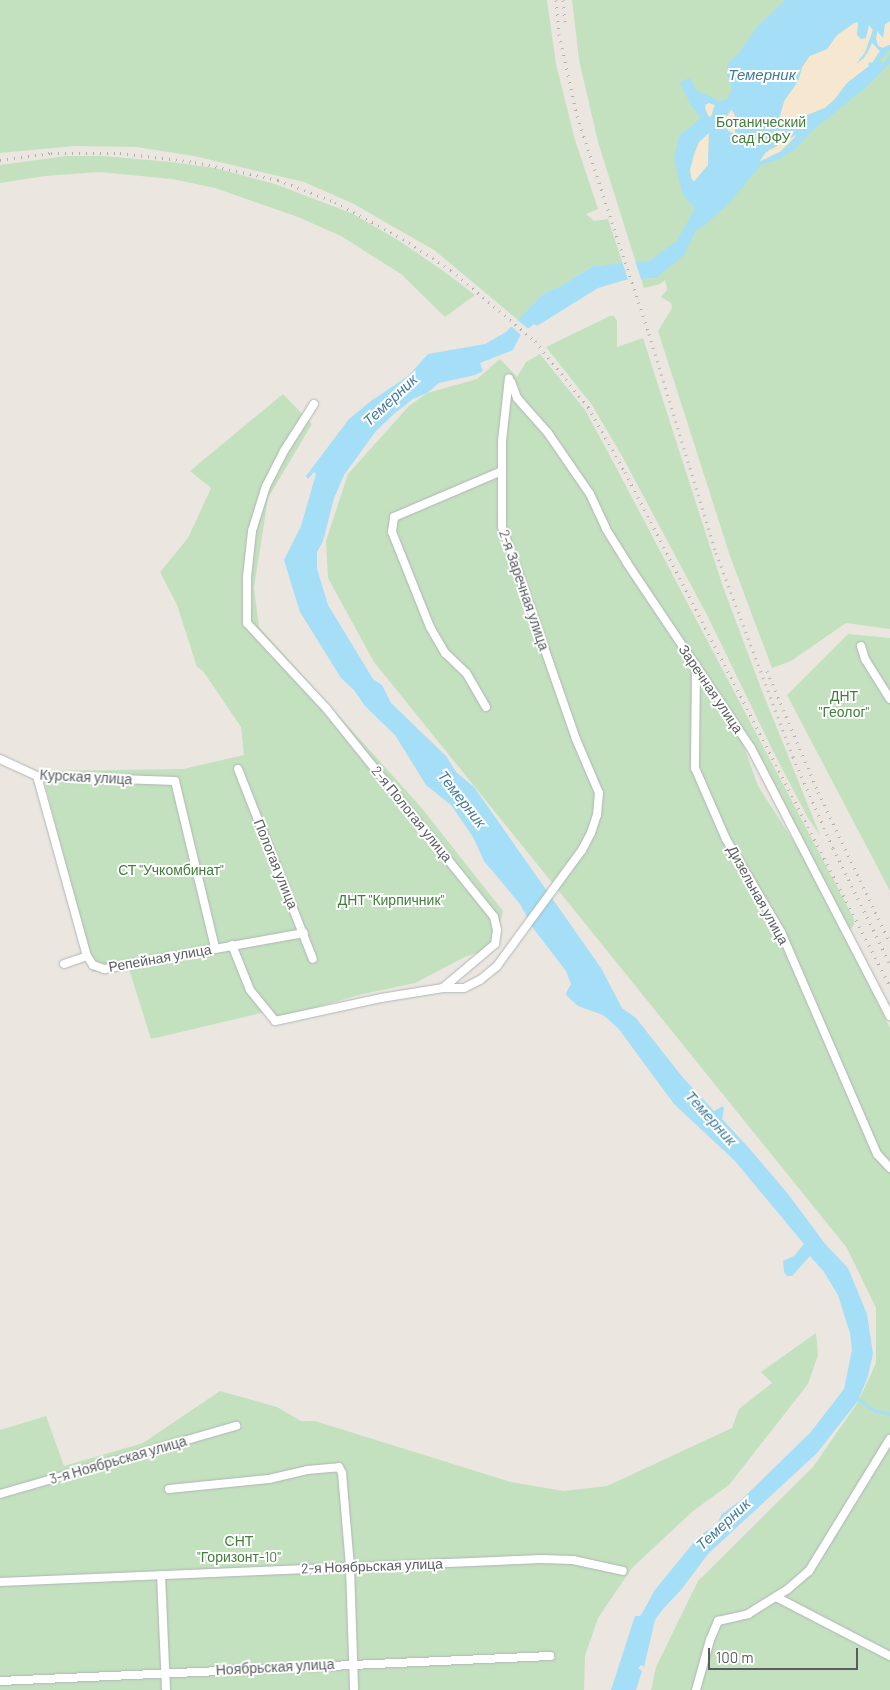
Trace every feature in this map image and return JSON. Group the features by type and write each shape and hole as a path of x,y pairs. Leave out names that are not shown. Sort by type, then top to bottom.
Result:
{"street":[{"name":"2-я Заречная улица","path":"443,988 464,988 480,980 497,966 582,850 591,833 597,815 599,793 576,739 502,527 502,441 509,378"},
{"name":"Заречная улица","path":"509,378 518,398 548,433 590,494 606,529 627,563 751,748 890,1016"},
{"name":"2-я Пологая улица","path":"314,404 284,451 266,486 252,531 247,577 247,623 326,708 494,917 497,930 495,944 443,988"},
{"path":"486,707 466,673 445,653 430,627 392,532 394,517 502,470"},
{"path":"861,646 865,659 890,699"},
{"name":"Дизельная улица","path":"696,665 695,768 726,839 781,932 877,1154 890,1168"},
{"name":"Курская улица","path":"0,759 36,776 176,780 215,947"},
{"name":"Пологая улица","path":"238,770 304,932 313,959"},
{"name":"Репейная улица","path":"36,776 87,956 92,965 104,969 304,932"},
{"path":"232,945 250,990 276,1020 381,998 443,988"},
{"path":"64,964 87,956"},
{"name":"3-я Ноябрьская улица","path":"0,1494 236,1426"},
{"path":"696,1690 710,1640 718,1620 748,1614 788,1590 809,1571 890,1439"},
{"path":"169,1490 269,1479 329,1467 338,1467 342,1473 350,1567 354,1690"},
{"name":"2-я Ноябрьская улица","path":"0,1582 542,1559 573,1560 623,1572"},
{"path":"161,1575 166,1690"},
{"path":"776,1597 890,1656"},
{"name":"Ноябрьская улица","path":"0,1681 550,1656"}],"green space":[{"path":"0,0 547,0 556,64 575,140 598,209 586,214 594,221 608,219 623,264 593,266 564,284 543,294 518,320 434,250 352,203 304,182 194,156 136,147 75,146 0,153"},
{"name":"Ботанический сад ЮФУ","path":"572,0 890,0 890,629 846,623 791,661 772,668 730,556 658,331 672,308 671,303 661,297 667,290 665,280 660,284 644,288 641,279 656,278 659,255 649,261 636,263 598,142 579,60"},
{"path":"66,156 103,156 171,162 215,168 275,184 351,213 398,240 475,295 445,317 401,274 341,236 298,217 215,188 172,179 99,172 45,176 0,183 0,165"},
{"path":"610,316 614,316 617,321 617,347 643,338 722,584 762,691 820,835 808,818 775,755 707,615 622,456 592,405 546,347"},
{"path":"540,354 585,410 854,919 854,925 850,930 736,724 758,786 816,876 890,1028 890,1690 651,1690 656,1667 698,1581 813,1467 858,1402 876,1363 876,1308 847,1248 374,662 328,578 326,541 348,474 409,406 427,393 477,379 500,359 517,377 526,362"},
{"path":"283,394 312,424 268,498 254,588 259,627 420,806 503,911 494,948 467,956 415,983 359,995 274,1019 270,1011 151,1039 128,966 92,972 42,771 183,769 244,755 241,727 203,671 197,667 177,605 160,572 188,538 211,488 190,471"},
{"name":"ДНТ \"Геолог\"","path":"848,634 890,638 890,891 787,695"},
{"name":"СНТ \"Горизонт-10\"","path":"816,1333 818,1355 808,1384 729,1485 693,1511 632,1568 598,1618 585,1656 584,1690 0,1690 0,1430 46,1416 64,1466 143,1443 220,1391 277,1407 301,1421 315,1421 511,1482 563,1491 607,1486 732,1428 739,1409 772,1383 761,1372"}],"sand":[{"path":"890,21 890,45 882,48 878,46 876,39 877,31 882,32 885,24"},
{"path":"858,22 859,26 869,24 873,30 865,53 857,63 868,52 872,42 880,51 873,62 868,63 870,66 847,83 835,99 825,108 780,126 778,123 784,101 798,81 802,67 810,56 827,49 837,35"},
{"path":"706,104 715,104 711,117 708,116 705,108"},
{"path":"732,109 735,115 736,134 728,131 724,120"},
{"path":"709,132 708,165 694,182 691,178 690,170 694,154 699,142"},
{"path":"798,134 780,152 759,162 766,152"}],"water":[{"name":"Темерник","path":"785,0 890,0 890,21 885,24 883,38 877,31 876,39 878,46 882,48 890,45 890,49 879,62 883,64 890,54 890,63 865,88 813,130 794,150 777,160 761,165 729,203 705,225 696,230 684,255 656,278 625,280 598,288 537,326 534,324 521,334 513,350 480,363 483,371 475,375 439,383 427,393 413,399 395,413 376,431 344,475 334,498 323,541 317,552 317,569 328,605 373,679 382,685 391,703 446,756 456,772 474,787 601,968 622,1008 636,1018 684,1079 714,1111 723,1106 722,1119 788,1194 826,1245 848,1268 867,1314 873,1354 868,1376 858,1401 817,1453 708,1554 681,1590 663,1609 655,1620 644,1667 641,1665 638,1668 642,1671 636,1690 611,1690 635,1616 640,1616 654,1591 699,1536 716,1525 722,1514 741,1500 810,1433 844,1389 852,1350 850,1333 838,1295 824,1272 810,1256 792,1276 787,1276 784,1272 783,1261 794,1256 804,1244 735,1161 674,1104 618,1028 603,1015 578,1006 567,996 566,993 571,984 566,971 533,928 520,904 484,861 473,837 451,805 426,785 395,735 365,706 354,690 341,678 300,612 284,560 301,526 316,474 314,472 308,479 306,476 349,419 371,401 408,376 428,354 485,344 506,332 543,294 564,284 593,266 649,261 677,241 695,208 683,195 674,159 679,136 701,118 690,104 680,82 690,78 696,90 719,101 728,99 732,88 727,76 727,64 740,52 756,28","holes":["858,22 857,35 861,39 866,38 869,25 873,30 865,53 856,64 864,58 872,43 880,51 873,62 868,64 869,66 847,83 835,99 825,108 781,126 778,123 784,101 798,81 802,67 809,56 827,49 837,35","706,104 715,105 711,117 708,116 705,108","731,109 735,115 735,134 728,131 724,120","709,133 708,165 694,182 691,178 690,170 699,142","797,134 789,145 780,152 759,162 766,152"]}],"pier":[{"path":"622,261 635,261 642,282 629,283"},
{"path":"516,319 530,330 522,336 510,325"}],"waterway":[{"path":"855,1397 876,1411 890,1414"}],"railway":[{"path":"556,0 559,34 577,116 649,334 716,553 793,757 833,848 890,964"},
{"path":"563,0 565,25"},
{"path":"0,160 51,153 120,153 195,162 278,180 335,202 403,239 451,270 535,341 588,407 625,472 890,986"},
{"path":"767,671 818,792 890,943"}],"park label":[{"name":"СТ \"Учкомбинат\"","path":"171,870"},
{"name":"ДНТ \"Кирпичник\"","path":"391,900"}]}
